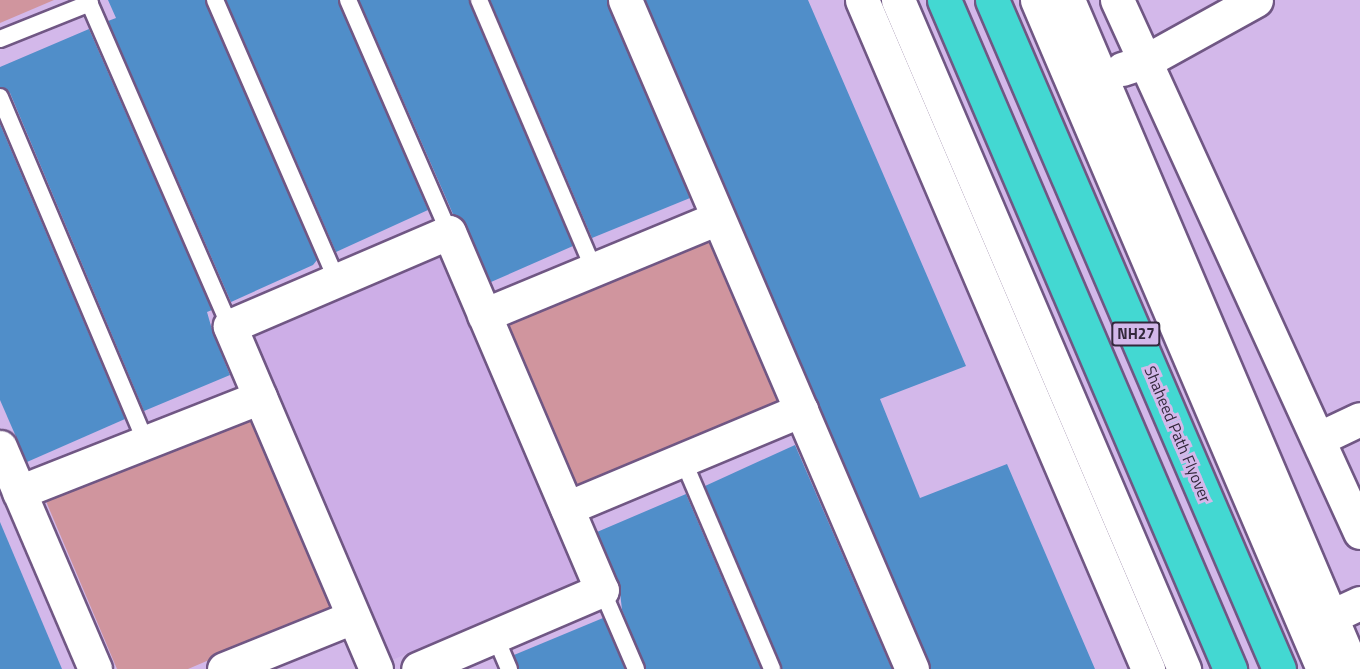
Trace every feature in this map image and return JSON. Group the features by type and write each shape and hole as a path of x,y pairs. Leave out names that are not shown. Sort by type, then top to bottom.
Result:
{"highway":[{"name":"NH27","path":"944,0 1230,669"},
{"name":"Shaheed Path Flyover","path":"992,0 1279,669"}],"street":[{"path":"625,0 912,669"},
{"path":"862,0 1148,669"},
{"path":"898,0 1184,669"},
{"path":"1037,0 1323,669"},
{"path":"1068,0 1346,609 1353,669"},
{"path":"1117,0 1320,438 1360,532"},
{"path":"1102,76 1144,62 1256,0"},
{"path":"484,315 593,267 718,218"},
{"path":"376,669 230,326 449,232 602,590 418,669"},
{"path":"19,492 260,396"},
{"path":"567,508 801,410"},
{"path":"1320,438 1360,419"},
{"path":"0,447 95,669"},
{"path":"233,667 353,616"}],"lane":[{"path":"215,0 338,280"},
{"path":"348,0 449,232"},
{"path":"479,0 593,267"},
{"path":"0,39 89,1 230,326"},
{"path":"0,97 146,442"},
{"path":"682,460 772,669"},
{"path":"602,590 636,669"},
{"path":"495,636 509,669"}],"shaded area":[{"path":"0,0 54,0 0,23"},
{"path":"707,235 778,403 574,489 503,322"},
{"path":"440,254 579,581 391,660 252,334"},
{"path":"250,412 333,607 188,669 117,669 45,499"}],"building":[{"path":"108,0 205,0 317,260 313,265 231,302 108,21 116,18"},
{"path":"226,0 338,0 428,210 336,252"},
{"path":"359,0 469,0 573,246 491,282 466,225 453,214"},
{"path":"490,0 607,0 690,198 592,238"},
{"path":"645,0 808,0 966,366 880,399 920,498 1007,464 1095,669 930,669"},
{"path":"89,29 212,310 207,312 230,375 144,411 10,93 0,87 0,67"},
{"path":"0,124 125,419 27,462 0,400"},
{"path":"795,445 892,669 782,669 705,486"},
{"path":"686,494 761,669 646,669 622,610 619,583 597,532"},
{"path":"0,522 62,669 0,669"},
{"path":"603,618 625,669 519,669 514,655"}]}
